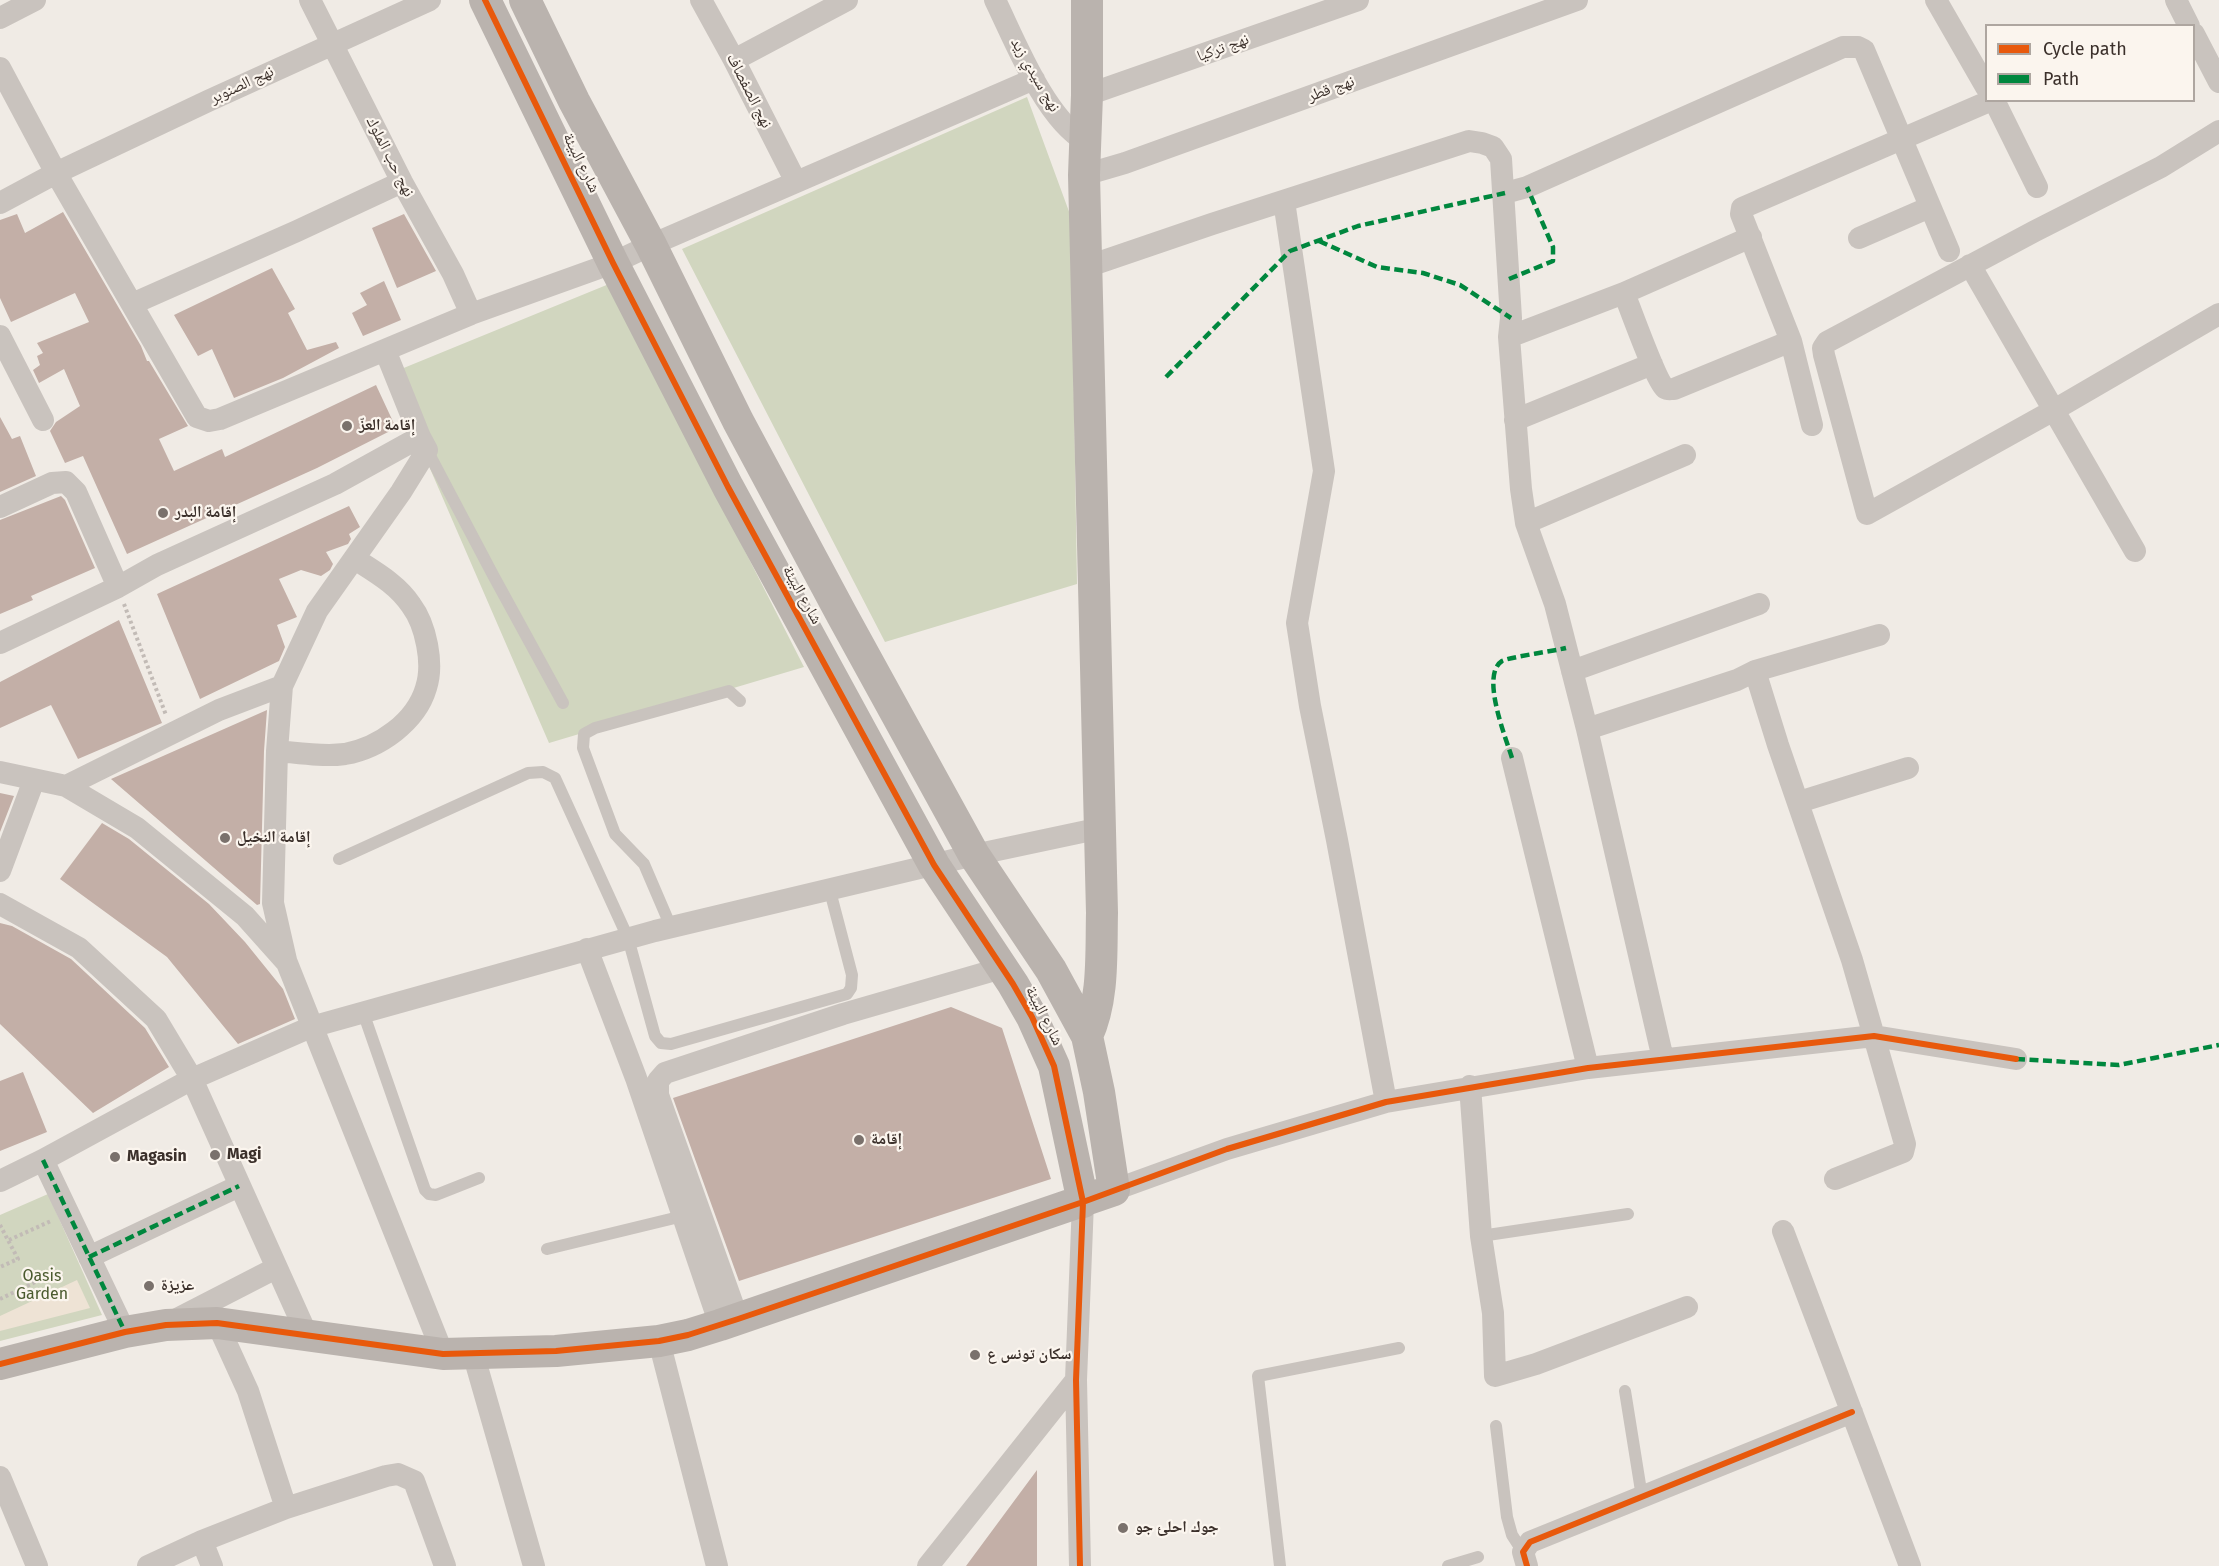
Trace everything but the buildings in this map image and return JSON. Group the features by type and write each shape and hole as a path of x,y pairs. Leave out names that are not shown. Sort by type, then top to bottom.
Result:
{"street":[{"path":"0,18 35,0"},
{"name":"نهج حب الملوك","path":"310,0 402,182 453,274 471,314"},
{"name":"نهج الصنوبر","path":"0,202 332,44 430,0"},
{"name":"شارع البيئة","path":"485,0 613,263 728,487 934,865 1032,1017 1054,1066 1083,1202"},
{"name":"شارع البيئة","path":"525,0 574,101 651,245 738,421 974,855 1051,970 1087,1036 1099,1092 1114,1191"},
{"name":"نهج الصفصاف","path":"701,0 796,182"},
{"path":"734,60 847,0"},
{"name":"نهج سيدي زيد","path":"995,0 1034,79 1062,122 1074,135 1085,141"},
{"path":"1087,0 1084,174 1102,913 1099,984 1096,1006 1087,1036"},
{"name":"نهج تركيا","path":"1087,95 1358,0"},
{"name":"نهج قطر","path":"1084,174 1125,163 1577,0"},
{"path":"1936,0 1985,85"},
{"path":"2176,0 2188,24"},
{"path":"2195,38 2219,82"},
{"path":"1505,193 1527,187 1844,47 1858,46 1864,50 1949,251"},
{"path":"0,68 56,174 197,417 209,421 220,419 471,314 613,263 1034,79"},
{"path":"1812,424 1791,341 1741,214 1743,206 1988,102"},
{"path":"1994,102 2037,187"},
{"path":"2219,131 2161,167 1970,265 1827,342 1823,348 1867,514 2219,315"},
{"path":"1086,267 1469,141 1493,147 1501,159 1505,193 1509,337 1526,523 1555,604 1587,729 1663,1059"},
{"path":"132,304 402,182"},
{"path":"1284,201 1323,471 1297,623 1386,1102"},
{"path":"1859,238 1930,207"},
{"path":"1509,337 1624,293 1750,237"},
{"path":"1970,265 2135,551"},
{"path":"1624,293 1652,364 1663,387 1668,390 1791,341"},
{"path":"0,336 43,420"},
{"path":"385,350 424,444"},
{"path":"1515,420 1652,364"},
{"path":"424,444 355,559 317,611 282,686 277,751 273,903 287,963 311,1026 458,1354 534,1566"},
{"path":"0,643 118,587 157,565 424,444"},
{"path":"1526,523 1686,455"},
{"path":"0,507 52,483 66,483 76,492 118,587"},
{"path":"277,751 344,754 368,747 390,736 413,713 426,688 429,656 423,629 411,605 387,579 355,559"},
{"path":"1572,671 1759,604"},
{"path":"1587,729 1737,680 1755,671 1879,635"},
{"path":"1755,671 1852,960 1905,1144 1903,1152 1835,1179"},
{"path":"66,786 219,710 282,686"},
{"path":"1512,758 1588,1068"},
{"path":"1799,802 1908,768"},
{"path":"0,772 66,786 137,828 245,916 287,963"},
{"path":"0,871 34,780"},
{"path":"0,1181 192,1079 311,1026 671,927 974,855 1101,828"},
{"path":"0,904 79,948 156,1019 192,1079 308,1337"},
{"path":"587,949 636,1078 683,1216 729,1322"},
{"path":"729,1322 658,1095 658,1081 664,1073 843,1014 1002,968"},
{"path":"0,1364 124,1332 166,1325 217,1323 308,1337 458,1354 556,1351 659,1341 688,1335 729,1322 1083,1202 1227,1149 1386,1102 1470,1086 1588,1068 1874,1036 2016,1059"},
{"path":"1470,1086 1481,1236 1492,1313 1495,1376 1536,1364 1687,1307"},
{"path":"43,1160 124,1332"},
{"path":"89,1257 239,1186"},
{"path":"1080,1566 1076,1380 1083,1202"},
{"path":"1783,1231 1910,1566"},
{"path":"166,1325 276,1268"},
{"path":"217,1323 248,1391 286,1508"},
{"path":"659,1341 717,1566"},
{"path":"928,1566 1076,1380"},
{"path":"1525,1559 1530,1542 1852,1413"},
{"path":"148,1566 202,1541 286,1508 398,1474 414,1481 445,1566"},
{"path":"0,1477 37,1566"},
{"path":"202,1541 212,1566"}],"lane":[{"path":"424,444 563,703"},
{"path":"671,927 644,864 615,834 583,748 584,735 595,728 729,691 740,701"},
{"path":"339,859 528,773 543,772 555,778 628,938 655,1036 661,1043 671,1044 847,994 851,987 852,975 830,891"},
{"path":"363,1012 425,1190 429,1194 436,1195 479,1178"},
{"path":"1481,1236 1628,1214"},
{"path":"547,1249 683,1216"},
{"path":"1280,1566 1258,1377 1400,1348"},
{"path":"1625,1391 1642,1497"},
{"path":"1496,1426 1508,1517 1512,1535 1525,1559"},
{"path":"1448,1566 1478,1557"}],"path":[{"path":"118,587 172,733"},
{"path":"9,1240 68,1213"},
{"path":"0,1225 18,1259 0,1267"},
{"path":"0,1299 58,1271"}],"green space":[{"path":"1027,97 1071,217 1077,584 885,642 682,249"},
{"path":"609,284 804,667 549,743 389,374"},
{"name":"Oasis Garden","path":"48,1194 102,1315 0,1341 0,1215"}],"shaded area":[{"path":"77,1280 90,1308 0,1331 0,1316"}],"marked path":[{"path":"1509,279 1553,261 1553,247 1527,187"},
{"path":"1166,377 1290,251 1358,226 1505,193"},
{"path":"1319,241 1377,267 1423,273 1460,285 1511,318"},
{"path":"1512,758 1496,707 1493,679 1496,668 1507,659 1566,648"},
{"path":"2016,1059 2119,1065 2219,1045"},
{"path":"43,1160 125,1332"},
{"path":"89,1257 239,1186"}],"cycle path":[{"path":"485,0 613,263 728,487 934,865 1013,984 1032,1017 1054,1066 1083,1202 1076,1380 1080,1566"},
{"path":"0,1364 125,1332 166,1325 217,1323 443,1354 556,1351 659,1341 688,1335 738,1319 1083,1202 1227,1149 1386,1102 1588,1068 1874,1036 2016,1059"},
{"path":"1527,1566 1523,1552 1530,1542 1852,1412"}],"place":[{"name":"إقامة العزّ","path":"347,426"},
{"name":"إقامة البدر","path":"163,513"},
{"name":"إقامة النخيل","path":"225,838"},
{"name":"إقامة","path":"859,1140"},
{"name":"Magi","path":"215,1155"},
{"name":"Magasin","path":"115,1157"},
{"name":"عزيزة","path":"149,1286"},
{"name":"سكان تونس ع","path":"975,1355"},
{"name":"جوك احلئ جو","path":"1123,1528"}]}
